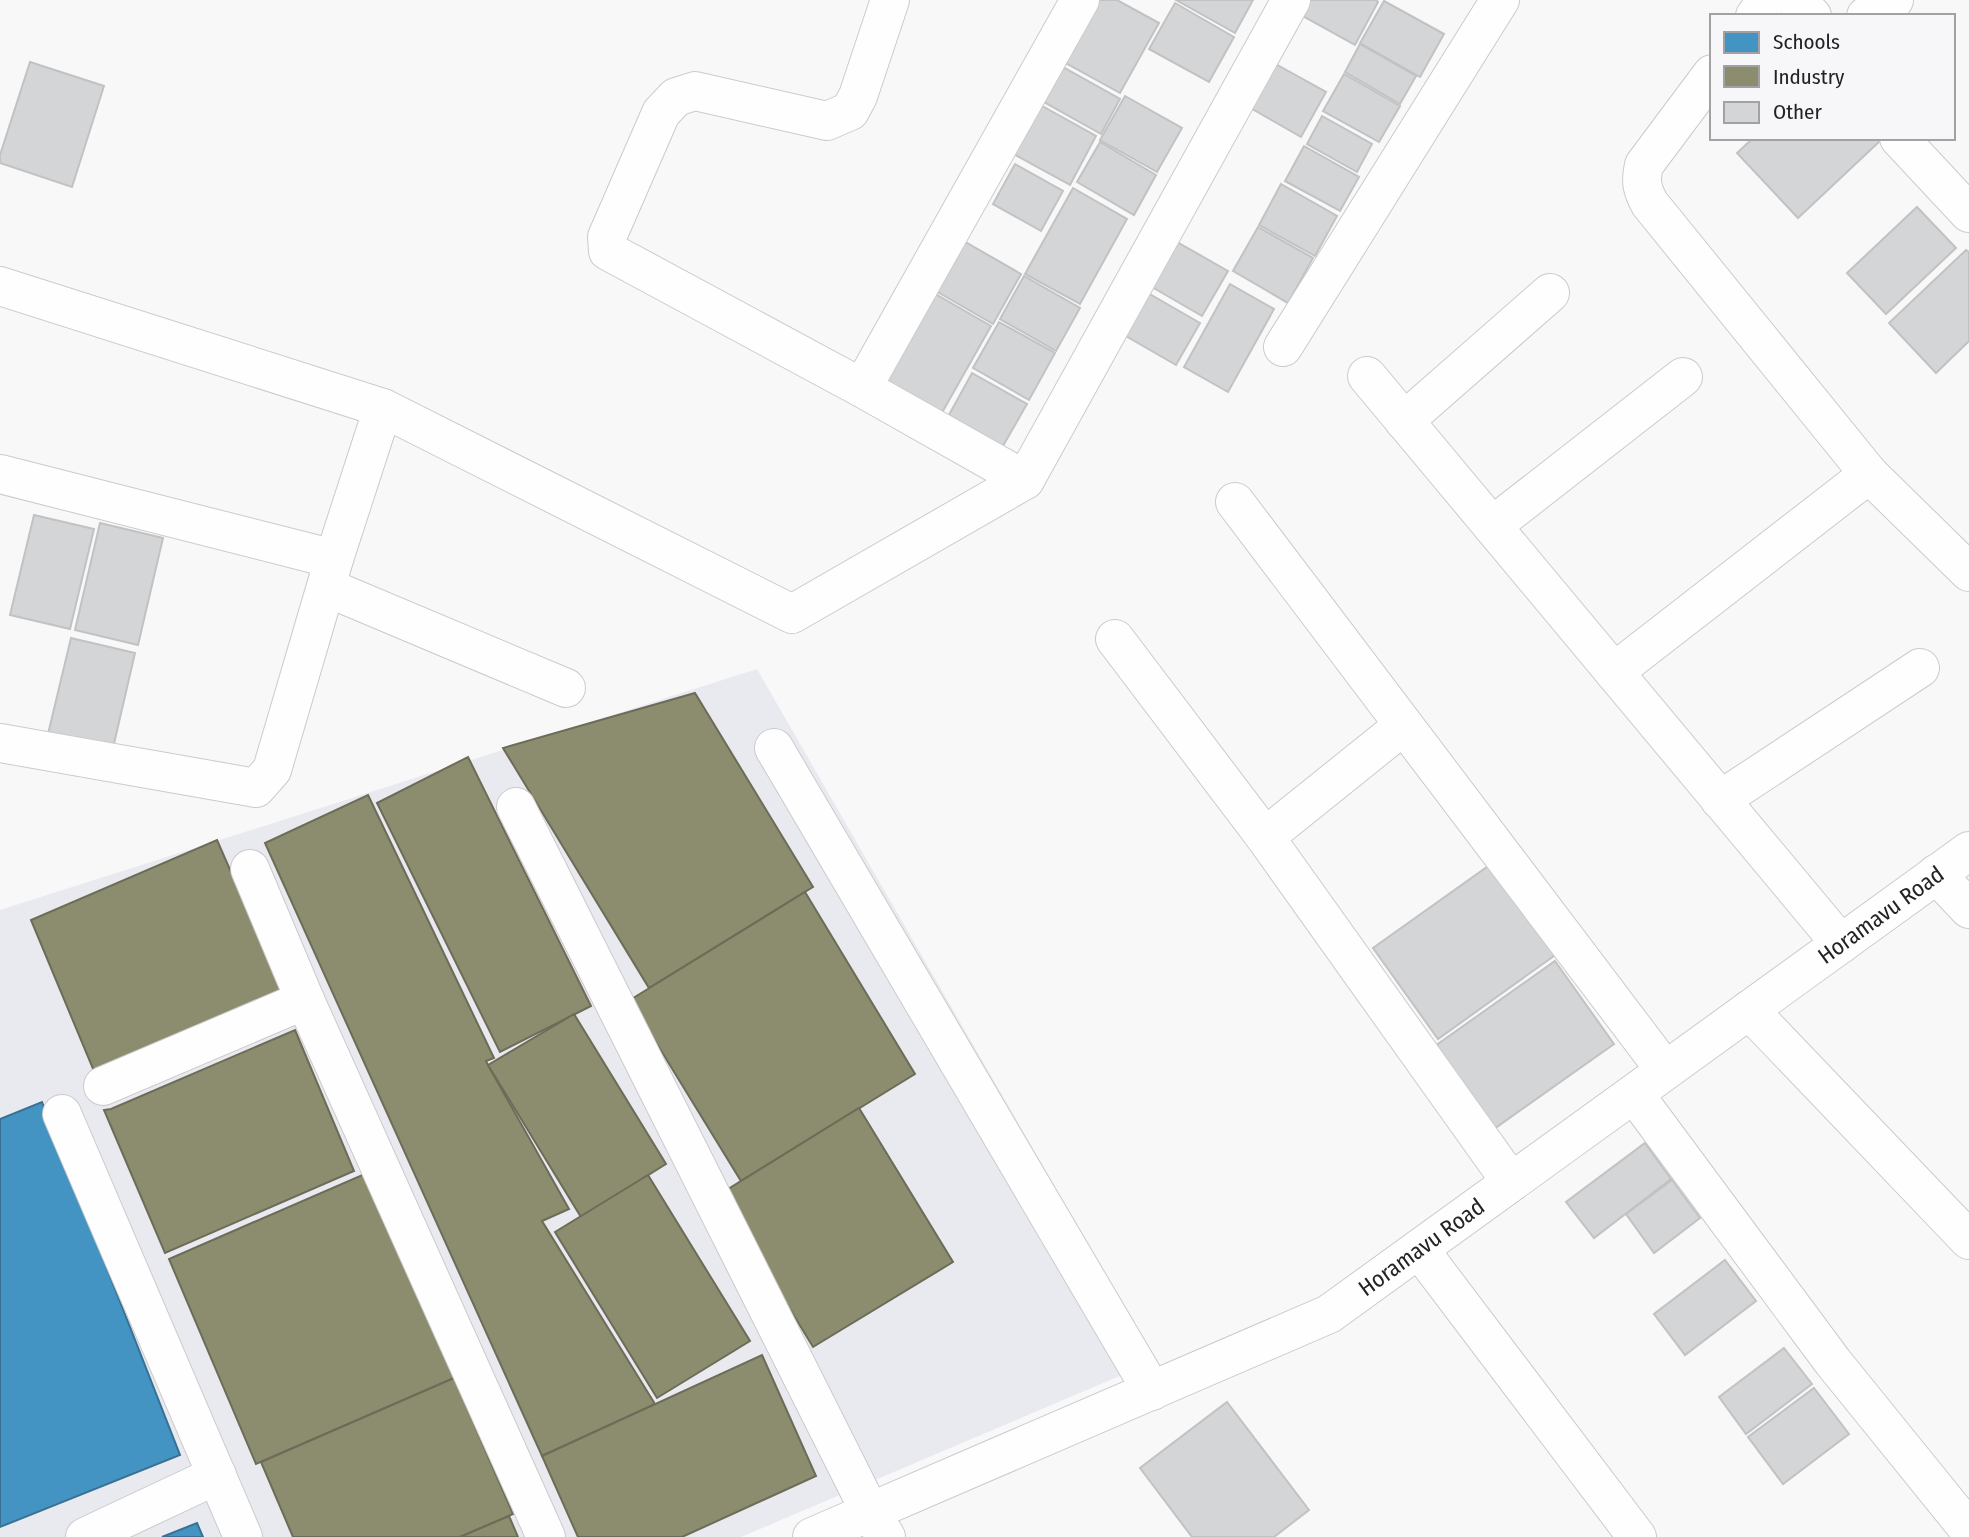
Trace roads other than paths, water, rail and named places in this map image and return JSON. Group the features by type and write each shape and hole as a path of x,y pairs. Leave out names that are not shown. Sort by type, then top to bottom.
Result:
{"street":[{"path":"890,0 858,96 850,111 827,121 695,91 676,97 661,113 607,237 608,251 862,388 1025,480"},
{"path":"862,388 1080,0"},
{"path":"0,286 383,408 792,614 1025,480 1291,0"},
{"path":"1283,347 1500,0"},
{"path":"1796,0 1810,14"},
{"path":"1870,14 1894,0"},
{"path":"1710,77 1644,165 1640,180 1644,193 1650,204 1869,474 1969,572"},
{"path":"1901,140 1969,213"},
{"path":"1404,421 1550,293"},
{"path":"1367,376 1841,944"},
{"path":"1492,526 1683,377"},
{"path":"0,743 256,788 272,770 330,573 383,408"},
{"path":"0,474 330,573 566,688"},
{"path":"1614,672 1869,474"},
{"path":"1235,502 1665,1070"},
{"path":"1115,639 1265,837 1511,1182"},
{"path":"1720,800 1920,668"},
{"path":"1265,837 1404,726"},
{"path":"774,748 1152,1391"},
{"path":"516,807 878,1525"},
{"name":"Horamavu Road","path":"812,1537 878,1525 1152,1391 1329,1314 1635,1095 1665,1070 1969,850"},
{"path":"250,869 305,1000 546,1537"},
{"path":"1936,874 1969,909"},
{"path":"103,1086 305,1000"},
{"path":"1749,1010 1969,1240"},
{"path":"1635,1095 1833,1362 1969,1530"},
{"path":"62,1114 243,1537"},
{"path":"1419,1250 1637,1537"},
{"path":"85,1537 217,1475"}]}
